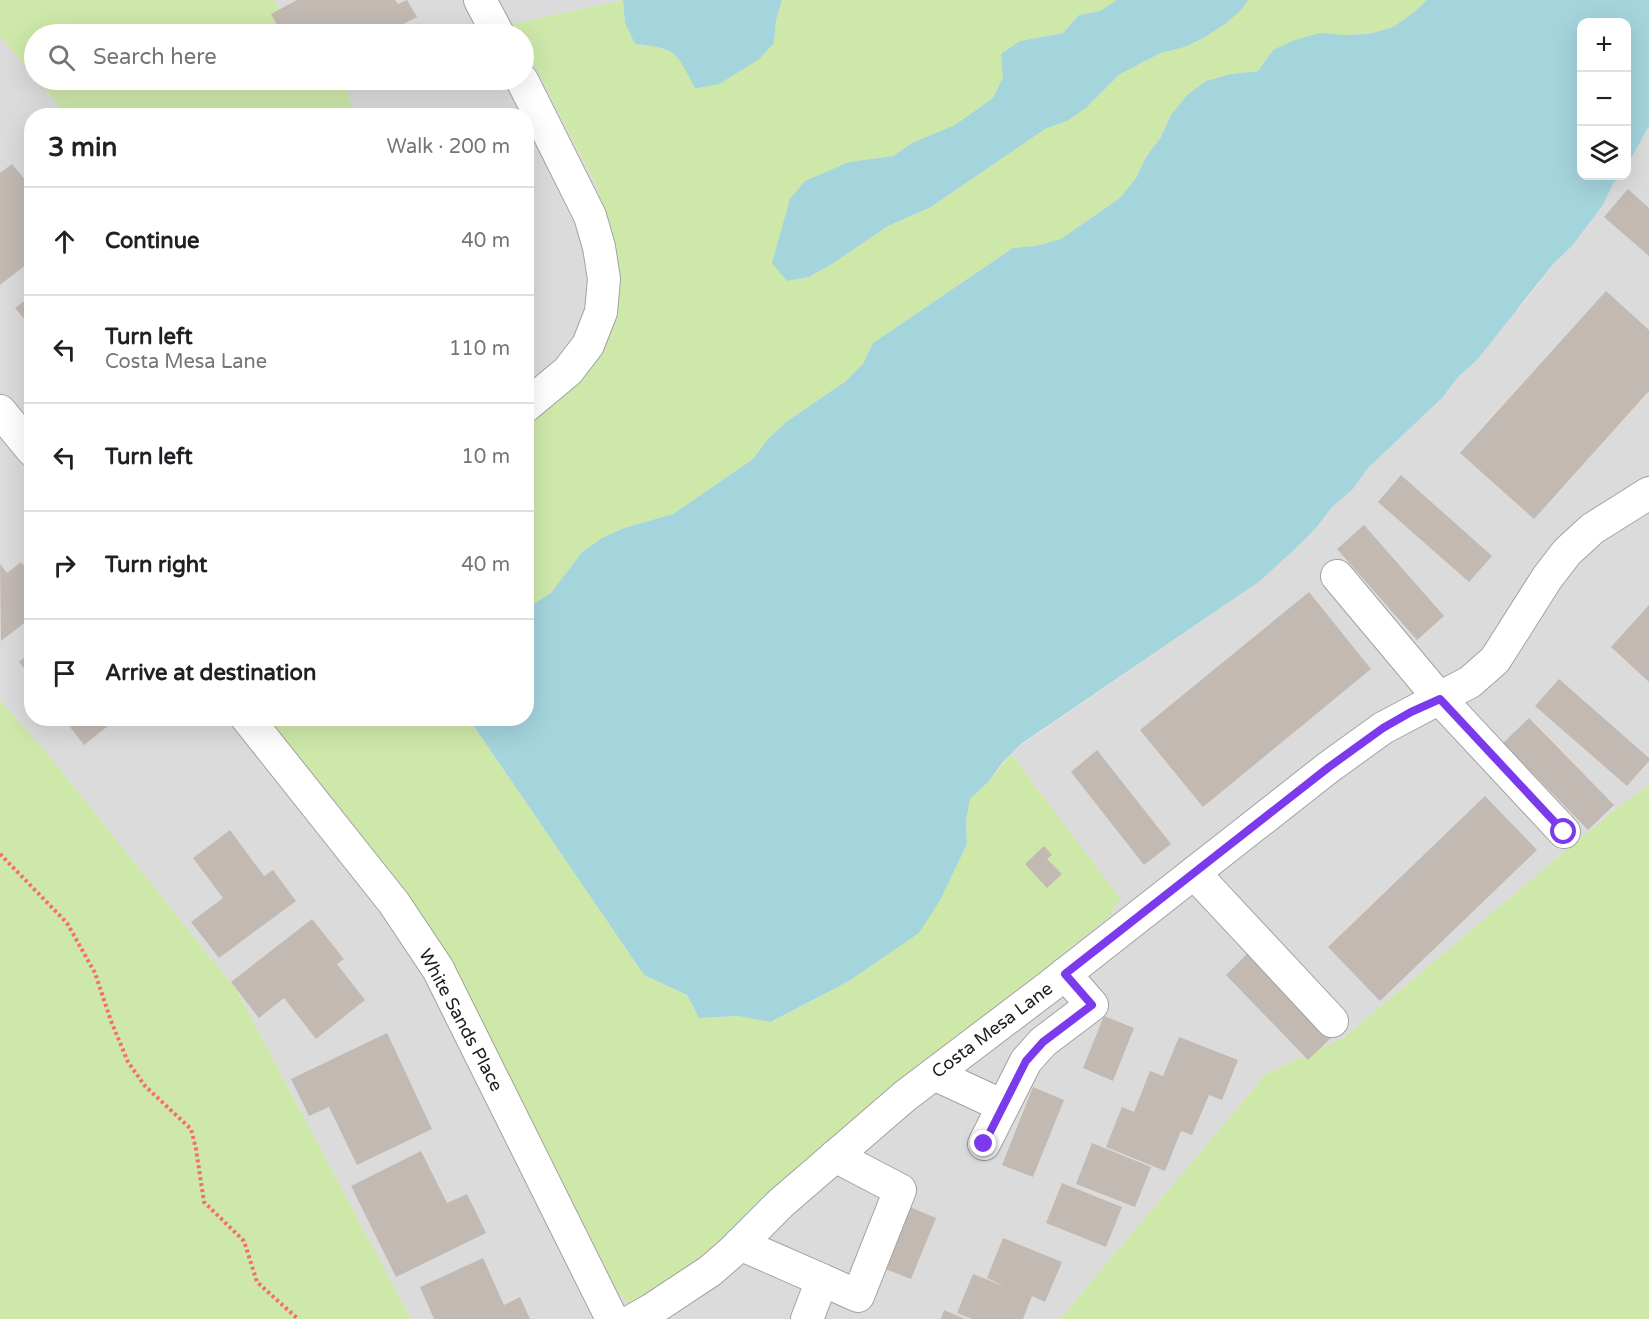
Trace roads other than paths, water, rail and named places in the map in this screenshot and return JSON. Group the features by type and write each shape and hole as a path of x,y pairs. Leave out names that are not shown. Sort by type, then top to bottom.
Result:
{"street":[{"path":"480,0 493,24"},
{"path":"527,90 590,216 599,247 604,279 601,312 588,345 568,371 534,399"},
{"path":"0,411 24,440"},
{"name":"Costa Mesa Lane","path":"635,1319 710,1271 781,1203 934,1074 1329,767 1383,728 1470,682 1495,660 1567,552 1592,529 1649,493"},
{"path":"1337,576 1440,699 1564,832"},
{"name":"White Sands Place","path":"253,726 394,903 438,969 612,1319"},
{"path":"1194,873 1332,1020"},
{"path":"984,1144 1026,1061 1043,1042 1092,1005 1065,974"},
{"path":"934,1074 1003,1106"},
{"path":"740,1244 858,1296 900,1190 835,1156"},
{"path":"807,1319 822,1280"}],"water":[{"path":"623,0 782,0 776,20 774,43 758,60 719,84 695,88 674,54 668,50 635,44 625,23"},
{"path":"1117,0 1248,0 1242,9 1225,24 1205,37 1185,47 1161,53 1120,74 1086,108 1067,121 1045,129 931,207 888,226 809,277 787,281 772,263 790,199 805,181 849,162 893,156 912,143 955,125 993,98 1003,77 1001,54 1020,41 1063,33 1079,15 1100,11"},
{"path":"1427,0 1649,0 1649,126 1631,159 1631,18 1577,18 1577,180 1616,180 1603,205 1572,246 1554,263 1476,361 1458,377 1442,398 1368,468 1353,489 1332,507 1316,528 1260,581 1021,744 1003,762 988,782 970,799 966,821 967,844 940,900 919,933 849,981 771,1022 738,1016 699,1018 687,995 644,975 474,726 534,726 534,604 551,593 582,552 602,538 624,528 673,514 753,459 768,439 786,422 846,381 863,364 873,343 1013,248 1036,246 1061,239 1120,198 1136,178 1146,157 1161,137 1171,115 1187,95 1206,81 1231,74 1258,71 1273,50 1295,40 1320,33 1369,34 1393,27"}]}
